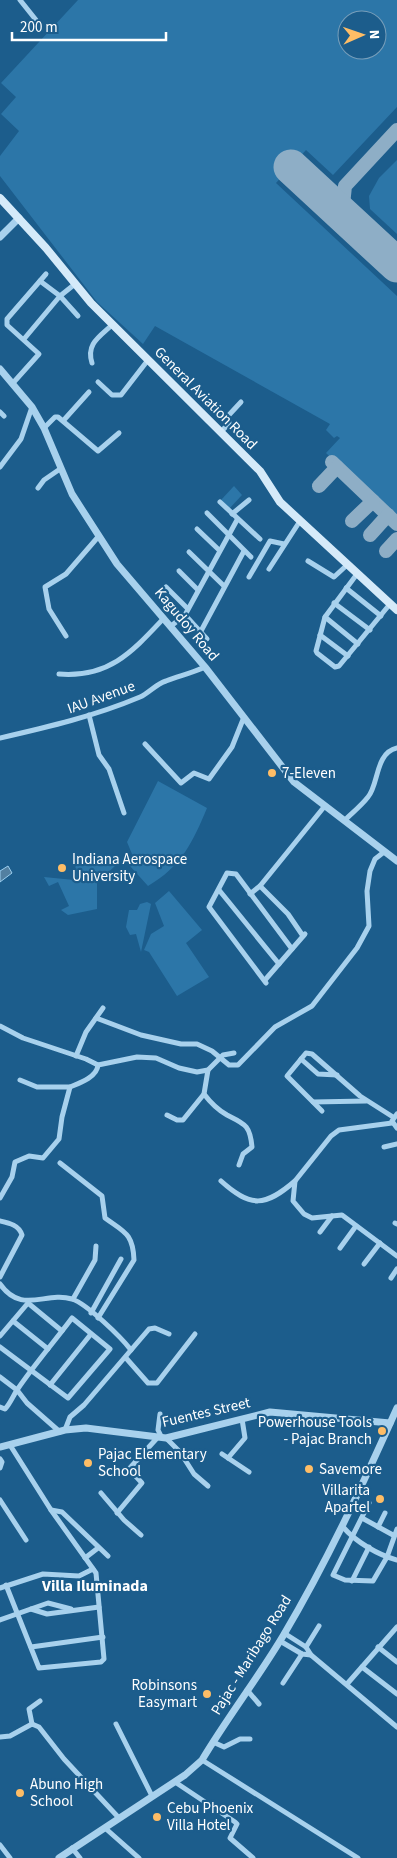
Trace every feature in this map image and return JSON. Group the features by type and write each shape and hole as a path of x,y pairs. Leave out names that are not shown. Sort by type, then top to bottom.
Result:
{"main road":[{"name":"General Aviation Road","path":"0,198 112,325 260,471 280,502 397,610"}],"street":[{"path":"20,0 36,20"},
{"path":"0,237 19,218"},
{"path":"13,383 39,356 38,352 7,325 7,319 46,274"},
{"path":"40,282 60,296 78,316"},
{"path":"24,339 60,296 75,284"},
{"path":"92,363 90,355 92,343 112,325"},
{"path":"98,382 112,395 122,395 148,360"},
{"name":"Kagudoy Road","path":"0,368 32,407 44,428 72,494 117,564 205,666 294,782 324,807 345,820 397,861"},
{"path":"63,421 89,392"},
{"path":"221,432 229,423 228,416 241,402"},
{"path":"0,467 21,440 32,407"},
{"path":"44,428 56,416 98,451 119,433"},
{"path":"38,488 44,480 60,469"},
{"path":"232,514 249,500"},
{"path":"220,502 237,520 260,539"},
{"path":"206,513 251,558"},
{"path":"171,626 185,615 187,608 237,520"},
{"path":"269,569 300,521"},
{"path":"197,529 219,550"},
{"path":"66,636 49,609 45,587 66,574 98,537"},
{"path":"249,577 270,541 284,544"},
{"path":"201,631 244,551"},
{"path":"189,552 224,586"},
{"path":"308,561 334,577 348,565"},
{"path":"179,571 198,590"},
{"path":"357,574 325,617 316,652 337,667 390,604"},
{"path":"166,587 187,608"},
{"path":"346,588 381,616"},
{"path":"334,603 370,630"},
{"path":"185,615 207,639"},
{"path":"325,617 358,644"},
{"path":"58,674 89,674 128,656 164,618"},
{"path":"320,635 348,656"},
{"name":"IAU Avenue","path":"0,738 63,724 142,697 164,681 193,673 205,666"},
{"path":"89,715 99,755 109,768 124,813"},
{"path":"145,744 181,783 194,774 209,779 232,747 244,717"},
{"path":"345,820 369,796 380,764 392,749 397,748"},
{"path":"250,894 260,886 324,807"},
{"path":"96,1018 141,1035 182,1044 197,1044 212,1051 218,1058 229,1065 238,1065 275,1027 312,1006 357,948 369,926 367,891 370,871 375,859 384,852"},
{"path":"260,886 288,914 304,935 265,981 209,907 227,873 236,874 292,949"},
{"path":"219,890 279,964"},
{"path":"76,1056 86,1032 103,1008"},
{"path":"0,1026 23,1038 98,1065 137,1057 156,1058 179,1068 197,1072 208,1070"},
{"path":"167,1115 177,1120 183,1120 204,1094 208,1070 218,1058 234,1053"},
{"path":"322,1111 287,1076 306,1053 310,1053 366,1101 395,1115 392,1123"},
{"path":"301,1059 318,1074 337,1075"},
{"path":"20,1080 37,1087 70,1087 92,1075 97,1070 98,1065"},
{"path":"0,1198 12,1177 15,1162 29,1156 43,1158 57,1144 70,1087"},
{"path":"204,1094 219,1110 245,1123 250,1133 252,1147 239,1160 239,1165"},
{"path":"313,1102 366,1101"},
{"path":"392,1123 397,1128"},
{"path":"221,1181 240,1195 262,1201 275,1198 295,1182 331,1136 339,1130 350,1127 392,1123"},
{"path":"384,1148 397,1144"},
{"path":"60,1163 102,1196 105,1218 120,1226 133,1249 134,1260 98,1318"},
{"path":"295,1182 293,1201 304,1214 312,1218 342,1215 397,1256"},
{"path":"320,1232 332,1216"},
{"path":"0,1221 13,1225 20,1230 22,1235 0,1277"},
{"path":"340,1248 356,1226"},
{"path":"364,1264 380,1243"},
{"path":"73,1299 95,1260 96,1246"},
{"path":"91,1313 121,1259"},
{"path":"0,1263 6,1266"},
{"path":"391,1278 397,1269"},
{"path":"0,1284 6,1292 16,1299 27,1301 73,1299 118,1334 132,1350"},
{"path":"0,1336 28,1303 62,1331"},
{"path":"0,1347 31,1371 68,1398 110,1349 72,1318 31,1371 17,1390 7,1407 5,1409 0,1407"},
{"path":"12,1321 48,1349"},
{"path":"0,1377 17,1390 27,1403 62,1431 70,1417 84,1405 149,1329 155,1328 169,1334"},
{"path":"50,1385 91,1334"},
{"path":"126,1358 148,1383 157,1384 195,1334"},
{"name":"Pajac - Maribago Road","path":"59,1858 175,1782 202,1760 280,1641 343,1527 397,1408"},
{"name":"Fuentes Street","path":"0,1447 10,1446 62,1431 86,1428 162,1438 276,1412 390,1423"},
{"path":"160,1414 158,1430 162,1438 180,1452 194,1474 208,1486"},
{"path":"228,1458 245,1438 242,1419"},
{"path":"117,1513 142,1483 129,1469 162,1438"},
{"path":"6,1585 39,1668 101,1662 104,1659 96,1574 51,1510 10,1446"},
{"path":"222,1454 249,1472"},
{"path":"0,1459 2,1462 0,1468"},
{"path":"101,1493 117,1513 141,1535"},
{"path":"0,1500 26,1540"},
{"path":"369,1503 333,1575 352,1581 373,1581 387,1557 397,1528"},
{"path":"51,1510 62,1512 108,1556"},
{"path":"378,1527 384,1514"},
{"path":"362,1518 393,1535"},
{"path":"343,1527 352,1537 387,1557 397,1560"},
{"path":"352,1581 369,1547"},
{"path":"85,1558 98,1548"},
{"path":"0,1588 43,1574 79,1576 93,1569"},
{"path":"0,1620 48,1603 71,1610"},
{"path":"31,1609 47,1614 99,1607"},
{"path":"306,1647 318,1626"},
{"path":"347,1684 378,1647 396,1631"},
{"path":"284,1633 306,1647 311,1655 397,1726"},
{"path":"31,1647 103,1637"},
{"path":"280,1641 302,1654 311,1655"},
{"path":"378,1647 397,1662"},
{"path":"282,1683 302,1654"},
{"path":"362,1667 397,1694"},
{"path":"247,1690 259,1704"},
{"path":"32,1724 30,1709 40,1701"},
{"path":"0,1737 10,1736 32,1724 39,1726 64,1759 119,1818"},
{"path":"116,1724 152,1796"},
{"path":"213,1742 224,1747 240,1739 250,1739"},
{"path":"202,1760 358,1858"},
{"path":"175,1782 235,1822 237,1824 230,1838 253,1858"},
{"path":"105,1828 139,1858"},
{"path":"0,1845 10,1858"},
{"path":"72,1848 80,1858"}],"shaded area":[{"path":"78,0 397,0 397,107 333,175 306,150 276,183 397,296 397,520 326,453 340,438 337,436 334,438 326,430 330,424 155,326 143,344 97,302 0,176 0,156 19,131 1,114 16,97 1,83"},
{"path":"397,160 397,234 370,209 369,196 379,178"},
{"path":"234,486 242,495 229,509 221,500"},
{"path":"158,781 207,808 197,832 185,853 169,871 148,886 130,866 132,854 127,842"},
{"path":"73,859 116,865 97,883 97,909 68,915 61,910 69,906 58,882 49,886 44,877 74,880 76,863 72,862"},
{"path":"8,866 12,873 0,882 0,871"},
{"path":"169,891 202,930 186,943 209,977 177,996 149,952 144,950 151,934 164,926 155,903"},
{"path":"147,902 151,904 141,952 136,934 130,935 126,927 129,910 137,910 140,904"}],"taxiway":[{"path":"345,217 343,205 345,186 397,130"},
{"path":"332,462 397,524"},
{"path":"319,486 337,467"},
{"path":"352,521 373,501"},
{"path":"370,535 388,515"},
{"path":"386,551 397,539"}],"runway":[{"path":"291,167 397,265"}],"place":[{"name":"7-Eleven","path":"272,773"},
{"name":"Indiana Aerospace University","path":"62,868"},
{"name":"Powerhouse Tools - Pajac Branch","path":"382,1431"},
{"name":"Pajac Elementary School","path":"88,1463"},
{"name":"Savemore","path":"309,1469"},
{"name":"Villarita Apartel","path":"380,1499"},
{"name":"Robinsons Easymart","path":"207,1694"},
{"name":"Abuno High School","path":"20,1793"},
{"name":"Cebu Phoenix Villa Hotel","path":"157,1817"}],"district":[{"name":"Villa Iluminada","path":"95,1585"}]}
